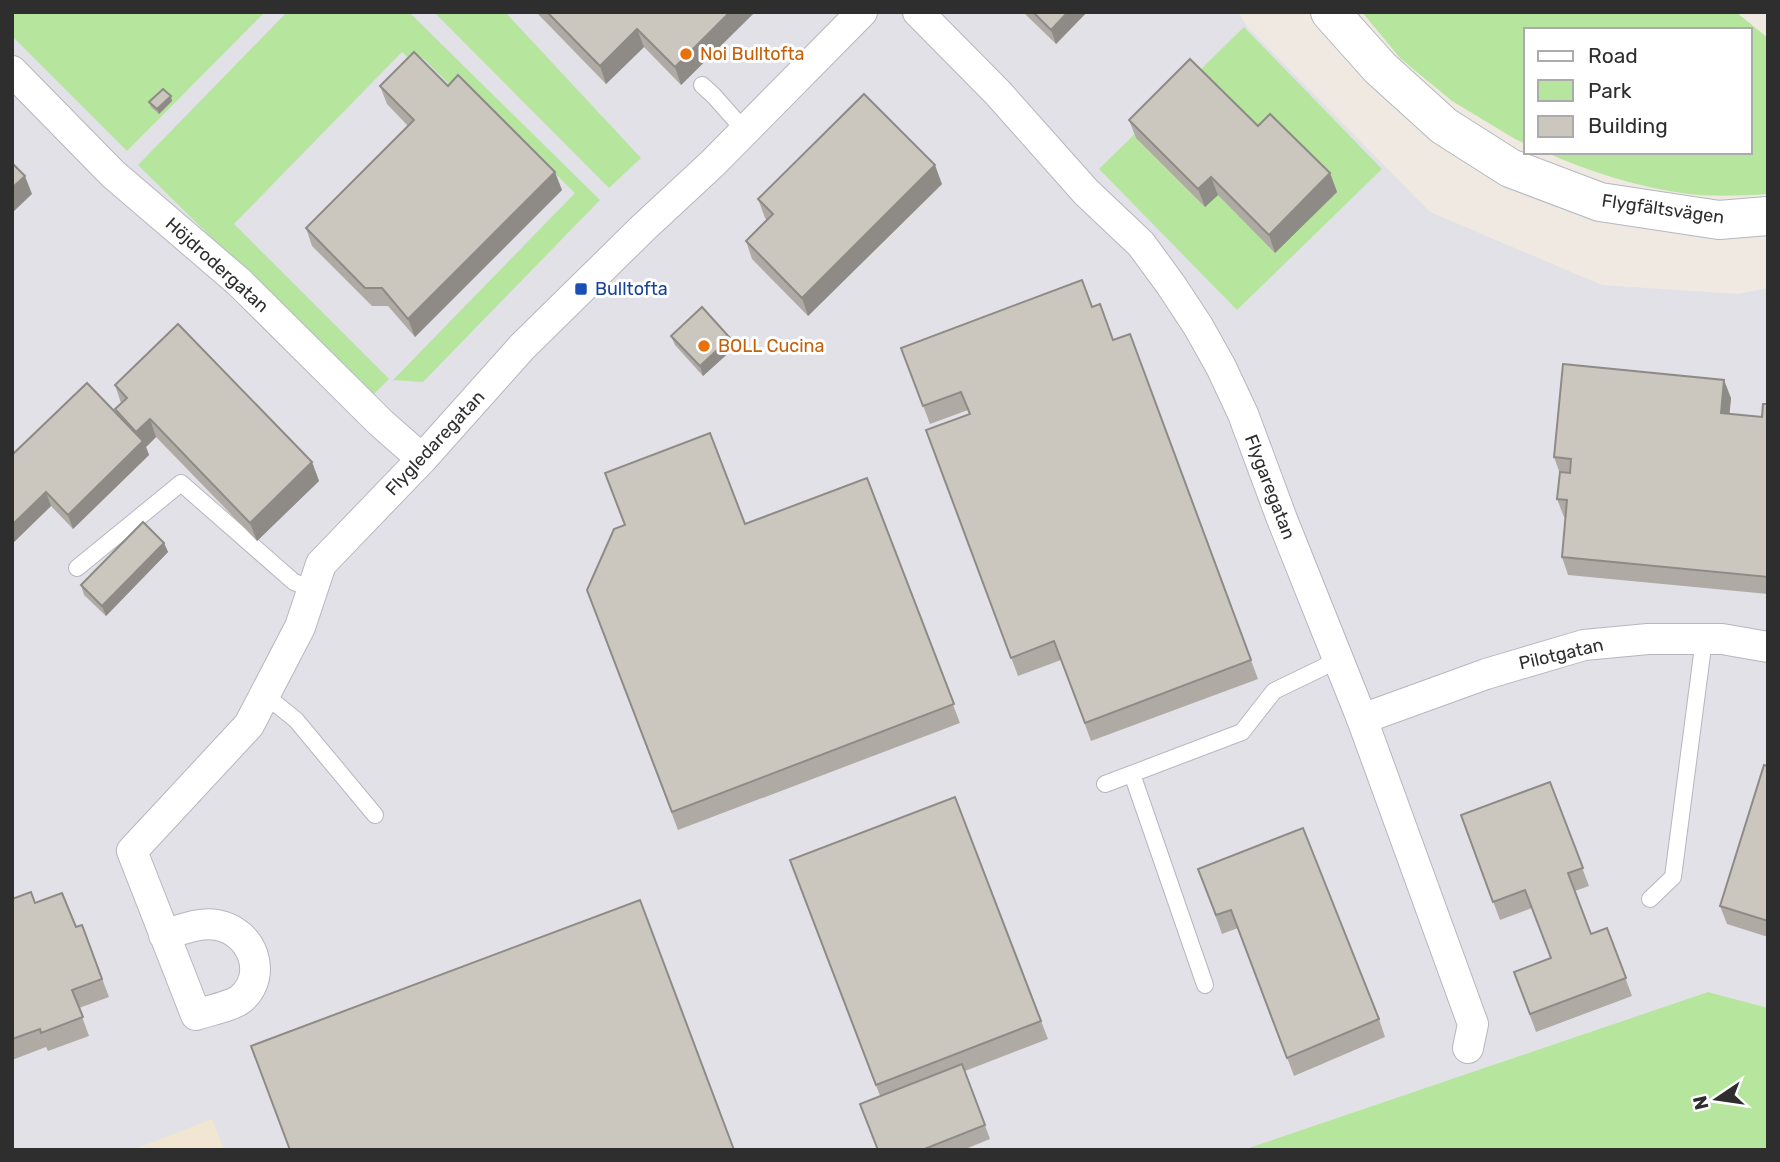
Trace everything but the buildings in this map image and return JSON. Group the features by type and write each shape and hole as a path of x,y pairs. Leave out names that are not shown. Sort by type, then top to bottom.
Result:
{"street":[{"name":"Flygledaregatan","path":"164,935 132,851 249,725 300,627 321,564 422,459 522,347 745,131 862,12"},
{"name":"Flygaregatan","path":"918,12 999,93 1087,192 1140,244 1171,285 1222,367 1243,414 1362,719 1473,1024 1468,1048"},
{"name":"Flygfältsvägen","path":"1330,12 1380,68 1444,126 1510,168 1600,202 1720,220 1768,216"},
{"name":"Höjdrodergatan","path":"12,71 113,174 239,282 381,423 422,459"},
{"name":"Pilotgatan","path":"1362,719 1486,674 1584,645 1648,639 1722,639 1768,647"}],"lane":[{"path":"702,85 745,131"},
{"path":"77,568 181,483 283,574 294,582 313,589"},
{"path":"1650,900 1673,877 1704,639"},
{"path":"1105,784 1242,732 1274,691 1338,660"},
{"path":"265,695 296,720 375,815"},
{"path":"1132,774 1205,985"}],"shaded area":[{"path":"12,12 1238,12 1247,26 1430,212 1602,285 1738,294 1768,288 1768,1008 1708,992 1243,1150 12,1150"},
{"path":"212,1119 224,1150 132,1150"}],"green space":[{"path":"12,12 265,12 127,151 12,36"},
{"path":"287,12 409,12 600,200 423,382 393,380 575,193 466,86 459,94 423,58 416,65 402,52 234,224 389,379 372,396 138,165"},
{"path":"434,12 505,12 641,158 609,188"},
{"path":"1362,12 1736,12 1768,38 1768,194 1713,196 1663,190 1612,177 1550,154 1752,154 1752,28 1524,28 1524,143 1452,101 1400,58"},
{"path":"1244,27 1382,169 1237,310 1099,169"},
{"path":"1708,992 1768,1008 1768,1150 1243,1150"}],"place":[{"name":"Noi Bulltofta","path":"686,54"},
{"name":"Bulltofta","path":"581,289"},
{"name":"BOLL Cucina","path":"704,346"}]}
